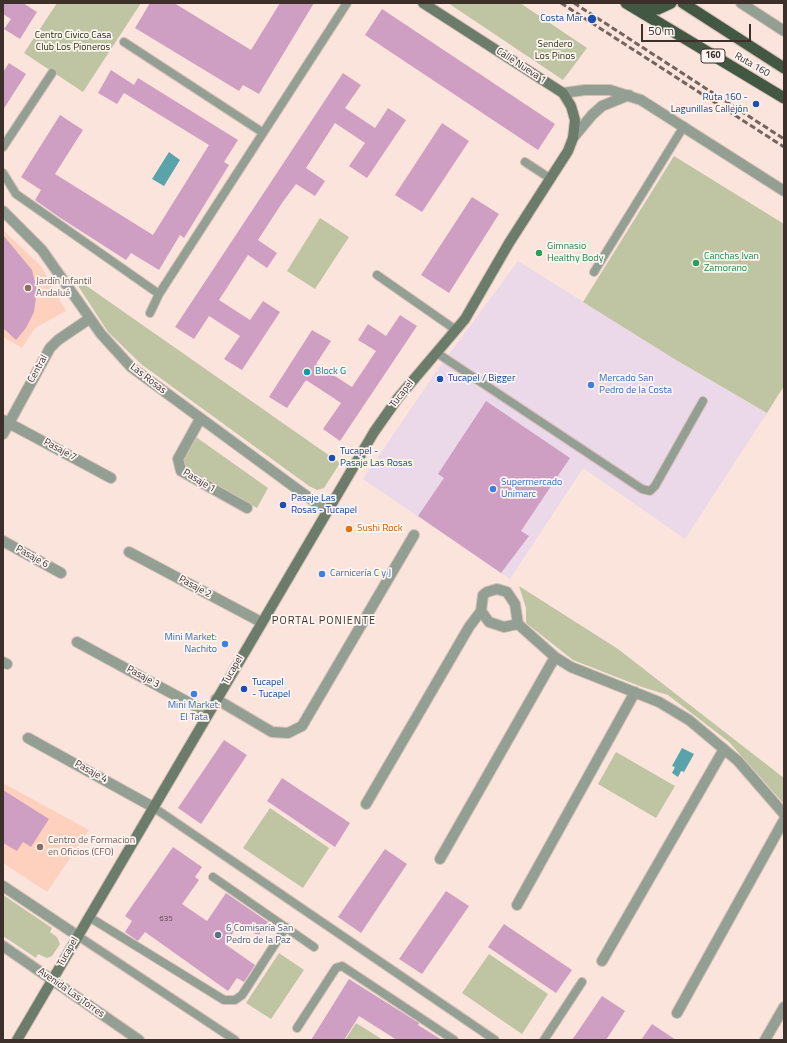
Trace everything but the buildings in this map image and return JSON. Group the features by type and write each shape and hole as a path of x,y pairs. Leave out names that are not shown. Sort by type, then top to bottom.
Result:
{"highway":[{"path":"631,6 650,10 672,3"},
{"name":"Ruta 160","path":"683,3 784,68"},
{"name":"Ruta 160","path":"631,6 784,98"}],"main road":[{"name":"Calle Nueva 1","path":"423,3 563,93"},
{"name":"Tucapel","path":"17,1040 261,622 389,410 456,330 475,304 509,243 568,151 573,138 575,120 571,106 563,93"}],"street":[{"path":"741,3 784,31"},
{"path":"563,93 600,90 629,95 641,100 684,126 784,192"},
{"path":"573,138 592,115 602,106 629,95"},
{"name":"Las Rosas","path":"3,213 42,250 89,319 109,344 131,367 327,511"},
{"name":"Central","path":"3,434 6,421 50,348 58,340 89,319"},
{"name":"Pasaje 1","path":"200,419 178,459 180,471 247,508"},
{"name":"Pasaje 7","path":"6,421 111,478"},
{"path":"216,699 272,732 288,733 302,726 414,535"},
{"name":"Pasaje 6","path":"3,542 61,573"},
{"name":"Pasaje 2","path":"129,552 261,622"},
{"path":"366,804 468,627 481,611 483,595 492,590 502,590 507,592 513,599 518,624 555,657 582,672 672,708 738,761 784,814"},
{"path":"481,611 485,618 493,625 504,627 518,624"},
{"name":"Pasaje 3","path":"77,642 208,713"},
{"path":"440,859 555,657"},
{"path":"517,905 635,692"},
{"name":"Pasaje 4","path":"28,738 153,806"},
{"path":"602,961 724,749"},
{"path":"677,1013 784,820"},
{"path":"3,886 78,936"},
{"name":"Avenida Las Torres","path":"3,946 139,1040"},
{"path":"765,1040 784,1007"}],"lane":[{"path":"150,313 159,294 262,132 348,3"},
{"path":"124,42 262,132"},
{"path":"3,148 52,73"},
{"path":"594,272 684,126"},
{"path":"525,162 551,179"},
{"path":"3,173 16,194 159,294"},
{"path":"377,276 456,330"},
{"path":"437,353 642,489 650,491 655,486 703,401"},
{"path":"153,806 495,1040"},
{"path":"213,877 314,947"},
{"path":"88,917 224,1000 235,1000 242,995 286,927"},
{"path":"78,936 235,1040"},
{"path":"296,1028 336,968 339,966 344,967 454,1040"},
{"path":"544,1040 582,982"}],"shaded area":[{"name":"Jardín Infantil Andalué","path":"3,230 41,266 66,311 35,328 22,348 3,337"},
{"name":"Mercado San Pedro de la Costa","path":"518,261 676,360 767,413 685,539 583,468 510,579 363,479 438,369"},
{"name":"Centro de Formacion en Oficios (CFO)","path":"3,783 89,830 47,892 3,863"}],"green space":[{"name":"Centro Civico Casa Club Los Pioneros","path":"57,3 141,3 83,92 24,53"},
{"name":"Sendero Los Pinos","path":"448,3 520,3 587,48 563,80"},
{"name":"Canchas Ivan Zamorano","path":"674,156 784,224 784,386 767,413 676,360 583,302"},
{"path":"320,218 349,237 315,289 287,271"},
{"path":"71,275 340,463 324,488 317,490 309,486 141,364 108,332"},
{"path":"196,437 268,488 257,508 185,470 182,458"},
{"path":"519,586 618,649 784,778 784,804 729,742 668,695 642,687 573,660 526,623 526,608"},
{"path":"616,752 675,786 656,818 598,784"},
{"path":"270,808 329,848 303,888 243,848"},
{"path":"3,895 52,928 50,932 57,937 60,944 52,956 47,958 38,954 36,958 3,936"},
{"path":"279,953 304,970 271,1019 246,1003"},
{"path":"489,954 548,994 522,1034 462,993"},
{"path":"356,1023 383,1040 345,1040"}],"water":[{"path":"169,152 180,160 164,186 152,179"},
{"path":"682,748 694,754 684,772 681,771 678,777 672,773 675,767 672,766"}],"railway":[{"path":"561,3 784,147"},
{"path":"574,3 784,139"}],"place":[{"name":"Costa Mar","path":"592,19"},
{"name":"Ruta 160 - Lagunillas Callejón","path":"756,104"},
{"name":"Gimnasio Healthy Body","path":"539,253"},
{"name":"Canchas Ivan Zamorano","path":"696,263"},
{"name":"Jardín Infantil Andalué","path":"28,288"},
{"name":"Block G","path":"307,372"},
{"name":"Tucapel / Bigger","path":"440,379"},
{"name":"Mercado San Pedro de la Costa","path":"591,385"},
{"name":"Tucapel - Pasaje Las Rosas","path":"332,458"},
{"name":"Supermercado Unimarc","path":"493,489"},
{"name":"Pasaje Las Rosas - Tucapel","path":"283,505"},
{"name":"Sushi Rock","path":"349,529"},
{"name":"Carnicería C y J","path":"322,574"},
{"name":"Mini Market: Nachito","path":"225,644"},
{"name":"Tucapel - Tucapel","path":"244,689"},
{"name":"Mini Market: El Tata","path":"194,694"},
{"name":"Centro de Formacion en Oficios (CFO)","path":"40,847"},
{"name":"6 Comisaría San Pedro de la Paz","path":"218,935"}],"district":[{"name":"PORTAL PONIENTE","path":"324,621"}]}
